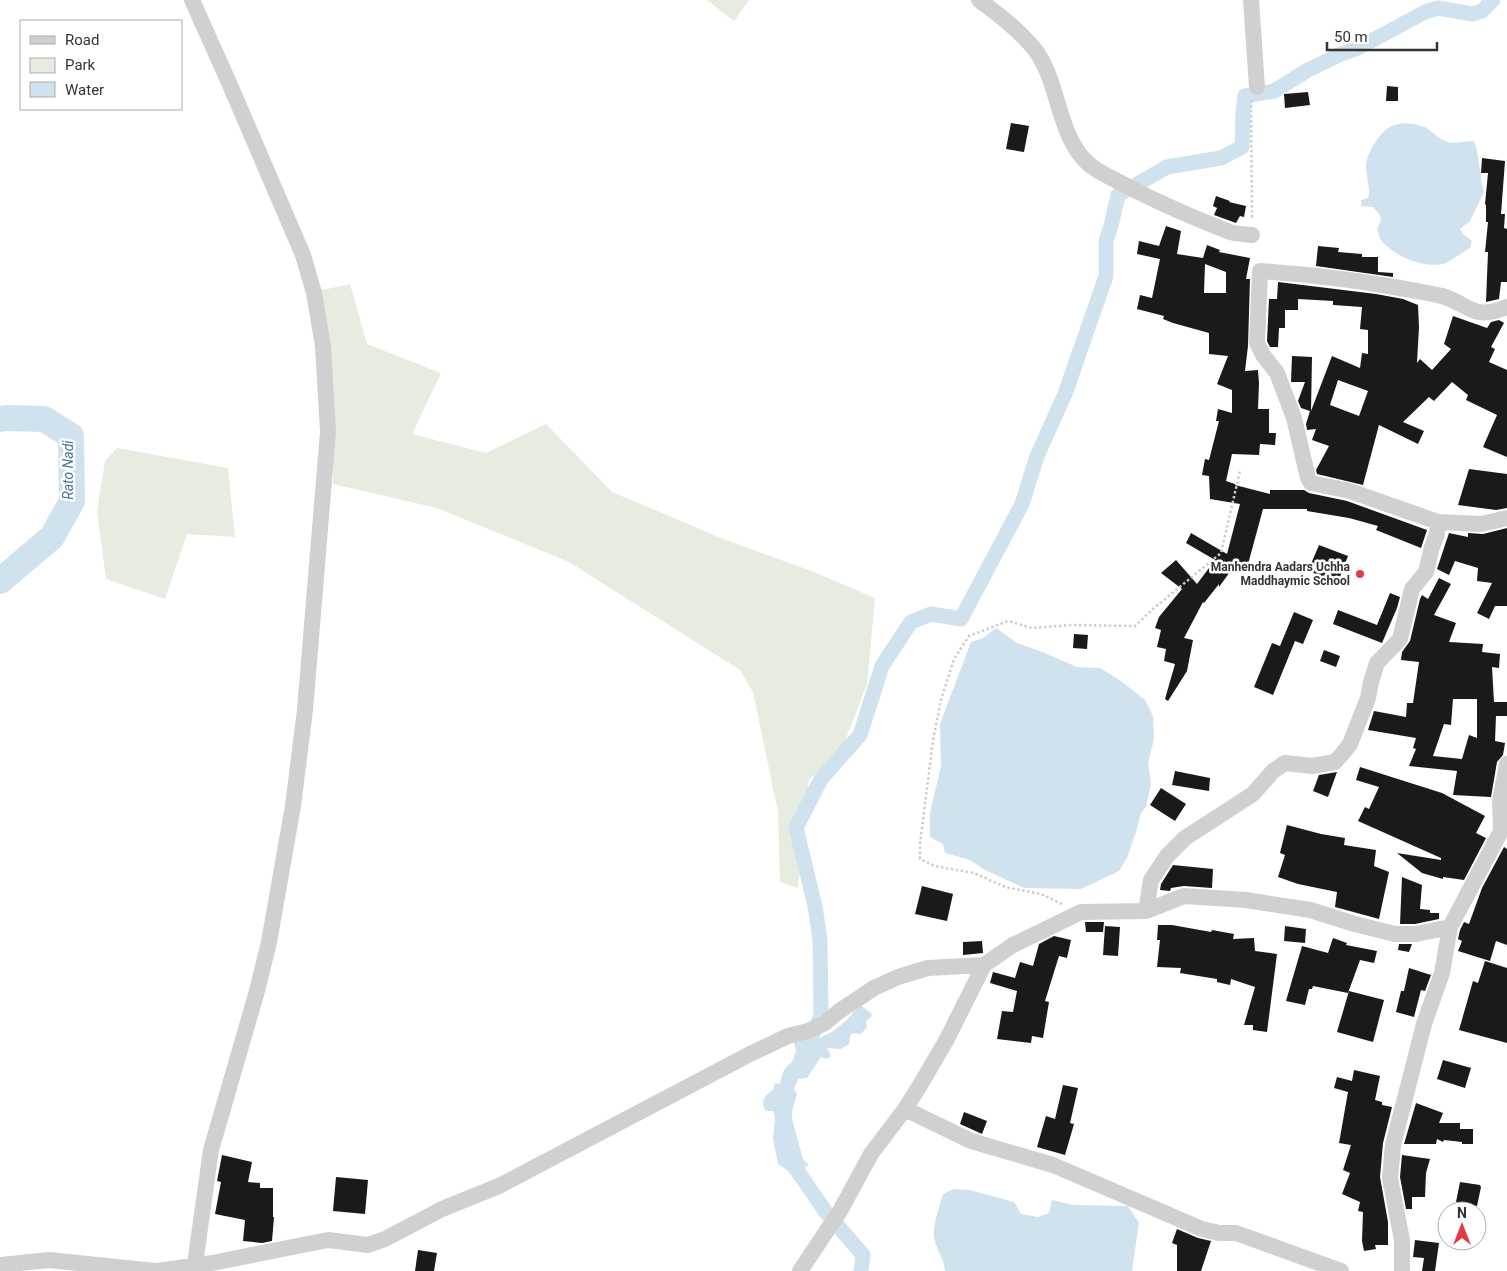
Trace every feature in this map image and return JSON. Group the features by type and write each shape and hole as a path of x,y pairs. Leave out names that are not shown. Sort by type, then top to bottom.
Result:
{"street":[{"path":"192,0 303,254 314,294 322,346 328,432 326,476 305,710 293,806 269,942 211,1150 194,1268"},
{"path":"979,0 1036,51 1049,80 1070,138 1080,155 1090,166 1148,197 1210,225 1231,232 1252,235"},
{"path":"1251,0 1254,92"},
{"path":"1507,307 1495,312 1475,312 1444,297 1412,290 1348,279 1260,271 1257,343 1263,355 1277,373 1294,418 1308,478 1312,483 1350,491 1438,522 1481,524 1507,518"},
{"path":"1146,911 1152,880 1167,856 1185,838 1253,794 1273,771 1285,763 1312,766 1335,762 1350,744 1368,698 1377,663 1400,640 1412,589 1426,572 1437,534 1438,522"},
{"path":"1402,1271 1402,1240 1390,1178 1393,1145 1424,1024 1442,973 1450,927 1504,831 1500,801 1507,764"},
{"path":"800,1271 840,1211 871,1154 905,1109 947,1039 984,965 1013,945 1081,912 1146,911 1184,896 1246,900 1310,910 1396,934 1416,934 1450,927"},
{"path":"0,1265 49,1260 156,1271 194,1268 328,1240 368,1245 385,1239 442,1209 498,1186 750,1054 788,1036 808,1032 825,1023 874,988 898,977 928,968 984,965"},
{"path":"905,1109 971,1141 1053,1165 1202,1229 1219,1233 1236,1233 1341,1271"}],"path":[{"path":"1252,235 1254,92"},
{"path":"1081,912 1041,894 1004,887 974,873 934,866 920,860 920,844 933,740 941,700 954,659 969,636 1008,621 1032,628 1071,625 1136,626 1152,609 1220,553 1240,471"}],"green space":[{"path":"707,0 749,0 734,21"},
{"path":"350,284 367,344 441,373 412,434 486,453 546,424 612,492 726,540 814,572 875,598 867,684 838,759 809,779 798,888 780,882 778,812 753,692 740,670 569,562 437,508 333,484 333,388 318,291"},
{"path":"117,448 228,468 235,537 187,534 165,599 106,579 97,512 105,461"}],"water":[{"path":"1403,123 1427,128 1439,138 1450,143 1474,141 1476,147 1484,192 1470,221 1460,229 1472,241 1470,248 1446,263 1429,265 1420,263 1393,251 1386,246 1379,236 1377,229 1381,220 1380,215 1373,207 1361,206 1361,200 1368,198 1369,194 1366,162 1370,151 1384,131 1391,126"},
{"path":"996,628 1017,643 1077,667 1100,668 1121,681 1145,700 1153,716 1154,739 1148,763 1151,784 1146,807 1141,813 1127,858 1119,871 1081,889 1024,888 985,870 970,860 945,853 943,844 930,837 930,813 941,766 940,724 971,642 983,638"},
{"path":"859,1004 872,1014 866,1021 867,1027 861,1034 852,1033 849,1044 841,1049 827,1048 831,1056 827,1059 821,1057 807,1078 798,1079 794,1089 797,1094 790,1121 789,1141 791,1149 809,1165 800,1170 795,1180 787,1170 778,1164 773,1139 775,1117 773,1111 766,1111 763,1101 773,1090 775,1083 780,1084 784,1070 797,1056 794,1042 810,1041 833,1031 845,1021"},
{"path":"954,1189 970,1190 1014,1202 1021,1214 1038,1217 1049,1213 1052,1200 1073,1205 1128,1206 1139,1223 1132,1271 945,1271 935,1242 934,1228 943,1194"}],"building":[{"path":"1387,86 1398,87 1398,101 1386,101"},
{"path":"1308,92 1310,105 1285,108 1284,94"},
{"path":"1011,123 1029,126 1024,152 1006,149"},
{"path":"1482,158 1505,161 1501,214 1505,214 1504,228 1507,229 1507,282 1501,282 1499,299 1486,302 1488,252 1485,252 1488,222 1486,222 1485,204 1488,173 1481,173"},
{"path":"1216,196 1229,202 1246,206 1244,217 1240,216 1236,223 1214,215 1217,208 1213,206"},
{"path":"1166,226 1181,231 1177,254 1203,258 1207,245 1220,250 1219,252 1250,258 1246,279 1250,279 1248,346 1245,371 1258,370 1258,409 1269,409 1269,433 1276,433 1275,445 1260,444 1259,455 1232,454 1226,481 1270,494 1270,490 1304,490 1309,493 1347,501 1427,530 1421,548 1376,530 1378,526 1349,518 1307,511 1307,509 1263,509 1247,568 1235,565 1219,587 1219,584 1203,602 1184,638 1193,640 1187,671 1168,701 1165,699 1175,664 1164,661 1166,649 1157,647 1161,630 1155,628 1159,617 1182,589 1161,573 1176,560 1197,584 1215,560 1186,543 1191,533 1227,554 1240,504 1210,499 1209,476 1202,475 1205,459 1209,460 1219,421 1216,421 1218,409 1232,413 1232,390 1217,384 1228,356 1209,354 1209,333 1173,323 1163,319 1164,316 1137,309 1140,295 1152,298 1160,259 1137,254 1139,241 1159,246","holes":["1205,264 1226,272 1226,293 1204,293"]},
{"path":"1318,246 1339,248 1338,252 1362,254 1362,257 1378,257 1378,272 1393,273 1393,277 1316,266"},
{"path":"1278,282 1376,294 1403,299 1418,305 1417,363 1420,359 1432,370 1451,349 1444,344 1453,316 1487,328 1491,322 1499,320 1504,323 1491,347 1495,349 1489,362 1507,370 1507,457 1483,447 1497,415 1466,400 1468,395 1452,382 1434,401 1429,397 1403,422 1424,431 1418,444 1379,425 1363,485 1317,474 1316,470 1329,446 1312,440 1316,429 1307,430 1306,424 1310,411 1301,408 1298,401 1305,382 1291,382 1292,356 1312,357 1311,411 1332,356 1360,368 1362,353 1368,354 1368,330 1360,329 1362,307 1333,305 1333,301 1298,299 1298,310 1285,310 1285,328 1279,328 1278,347 1270,347 1267,341 1269,299 1277,299","holes":["1338,380 1368,391 1359,416 1330,405"]},
{"path":"1469,469 1507,474 1507,508 1496,510 1458,505"},
{"path":"1507,528 1507,606 1495,606 1489,619 1477,613 1492,583 1477,581 1478,568 1455,561 1449,575 1437,569 1449,533 1468,537 1468,533 1483,534"},
{"path":"1319,545 1348,556 1338,582 1308,571"},
{"path":"1439,578 1451,584 1434,615 1456,623 1449,642 1483,644 1482,652 1500,654 1499,668 1492,667 1494,702 1507,702 1507,716 1496,716 1495,741 1505,743 1503,755 1497,762 1491,797 1453,795 1457,771 1409,766 1416,749 1413,748 1416,738 1368,730 1374,711 1406,717 1407,703 1413,703 1419,662 1401,660 1402,652 1410,641 1422,595 1428,599","holes":["1453,699 1477,699 1477,738 1469,735 1462,759 1433,756 1444,724 1451,725"]},
{"path":"1390,593 1400,597 1382,643 1333,624 1338,610 1377,625"},
{"path":"1294,612 1313,620 1303,644 1295,641 1273,695 1254,687 1272,643 1280,646"},
{"path":"1074,634 1088,635 1087,649 1073,648"},
{"path":"1324,650 1340,656 1336,667 1320,661"},
{"path":"1360,767 1442,793 1485,816 1476,833 1486,838 1464,880 1443,877 1443,879 1422,873 1397,853 1441,860 1441,858 1358,821 1365,807 1369,809 1379,787 1356,780"},
{"path":"1175,771 1210,778 1209,791 1172,785"},
{"path":"1337,772 1328,797 1313,791 1319,775"},
{"path":"1161,788 1186,804 1175,821 1150,805"},
{"path":"1287,825 1345,838 1344,845 1376,850 1374,866 1389,872 1379,919 1335,907 1337,892 1298,884 1278,877 1285,855 1280,853"},
{"path":"1504,847 1507,849 1507,945 1496,941 1490,961 1458,951 1462,941 1458,939 1464,922 1469,924 1482,888"},
{"path":"1173,865 1213,869 1212,888 1184,886 1171,888 1170,891 1160,890 1161,884"},
{"path":"1402,877 1422,885 1420,909 1430,910 1430,913 1439,913 1439,919 1415,924 1400,924"},
{"path":"922,886 953,894 947,921 915,914"},
{"path":"1085,922 1104,922 1103,932 1086,932"},
{"path":"1158,925 1172,925 1234,934 1233,939 1254,938 1255,951 1277,954 1267,1032 1253,1030 1253,1025 1244,1025 1255,987 1231,979 1230,985 1217,982 1217,979 1180,973 1181,968 1157,967 1160,940 1157,940"},
{"path":"1105,926 1120,927 1118,956 1103,955"},
{"path":"1285,926 1306,929 1305,943 1284,941"},
{"path":"1054,936 1071,940 1067,958 1059,956 1045,1001 1049,1002 1043,1038 1032,1036 1031,1043 997,1039 1002,1011 1013,1012 1017,991 990,983 993,972 1015,978 1020,962 1033,966 1039,944"},
{"path":"1333,938 1347,943 1346,945 1377,951 1374,963 1360,960 1348,993 1313,986 1312,989 1309,989 1305,1005 1286,1001 1302,946 1328,953"},
{"path":"982,941 983,953 963,955 963,942"},
{"path":"1399,944 1412,944 1409,952 1398,950"},
{"path":"1485,961 1507,968 1507,1043 1459,1030 1473,981 1478,983"},
{"path":"1409,968 1431,975 1425,991 1421,990 1414,1017 1396,1012 1401,991 1404,991"},
{"path":"1349,991 1384,1000 1373,1042 1337,1032"},
{"path":"1443,1060 1471,1068 1465,1088 1437,1079"},
{"path":"1354,1070 1380,1076 1375,1100 1382,1102 1382,1105 1392,1107 1383,1143 1380,1177 1388,1222 1388,1245 1375,1245 1376,1249 1364,1251 1362,1241 1363,1212 1358,1211 1360,1202 1342,1194 1350,1173 1343,1170 1351,1145 1339,1143 1348,1092 1334,1088 1337,1077 1352,1081"},
{"path":"1063,1085 1078,1088 1070,1123 1074,1124 1065,1155 1037,1147 1046,1116 1055,1119"},
{"path":"1416,1103 1443,1113 1439,1123 1460,1123 1460,1129 1473,1129 1473,1144 1462,1144 1462,1142 1444,1140 1443,1142 1437,1139 1436,1144 1404,1144"},
{"path":"964,1112 987,1121 982,1134 960,1124"},
{"path":"222,1155 252,1162 248,1182 260,1183 260,1188 273,1188 274,1217 272,1241 262,1243 243,1241 245,1220 215,1214 221,1182 217,1181"},
{"path":"1402,1155 1430,1159 1426,1173 1425,1197 1412,1197 1412,1209 1406,1209 1400,1177"},
{"path":"336,1177 368,1180 365,1214 333,1211"},
{"path":"1460,1182 1480,1185 1478,1201 1456,1201"},
{"path":"1177,1229 1211,1241 1201,1271 1177,1271 1177,1245 1172,1243"},
{"path":"1415,1240 1437,1243 1435,1271 1422,1271 1424,1258 1413,1257"},
{"path":"418,1250 437,1253 434,1271 415,1271"}],"waterway":[{"path":"801,1059 821,1016 820,940 815,906 796,828 821,779 860,735 882,666 911,622 931,614 961,619 1022,504 1037,456 1065,394 1106,276 1106,241 1118,195 1167,167 1221,158 1242,147 1245,96 1274,91 1308,70 1358,48 1425,12 1438,8 1472,14 1482,11 1493,0"},
{"name":"Rato Nadi","path":"0,419 44,419 71,436 72,501 52,537 0,581"},
{"path":"785,1112 784,1118 799,1173 825,1211 863,1255 861,1271"}],"place":[{"name":"Manhendra Aadars Uchha Maddhaymic School","path":"1360,574"}]}
